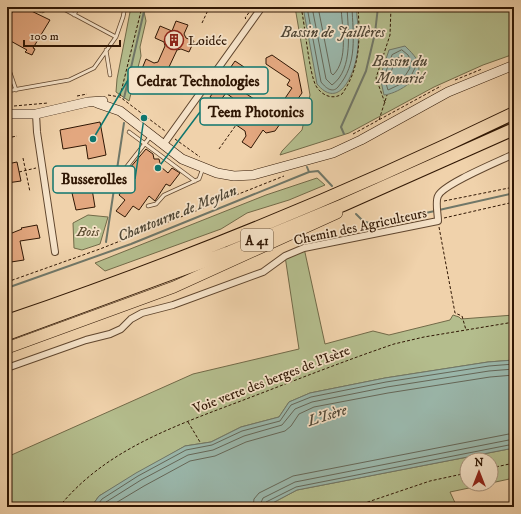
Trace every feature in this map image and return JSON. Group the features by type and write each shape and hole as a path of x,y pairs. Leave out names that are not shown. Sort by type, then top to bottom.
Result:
{"highway":[{"name":"A 41","path":"8,320 143,272 278,220 403,166 514,113"},
{"name":"A 41","path":"7,334 227,253 514,129"},
{"path":"9,348 152,295 222,266 503,135"}],"main road":[{"path":"7,114 36,114 88,102 108,100 121,105 167,141 189,161 203,168 225,174 253,175 314,160 448,92 514,65"},
{"path":"97,102 120,111 151,135 167,141"}],"street":[{"path":"167,141 262,7"},
{"path":"36,114 42,167 55,252"},
{"name":"Chemin des Agriculteurs","path":"7,368 86,340 110,334 121,329 131,319 142,313 173,305 263,272 285,256 304,248 438,218 437,198 440,192 452,184 514,154"}],"lane":[{"path":"32,7 42,11 51,7"},
{"path":"60,7 116,37"},
{"path":"74,15 78,7"},
{"path":"7,91 69,80 94,68 116,37 125,7"},
{"path":"106,50 110,75"},
{"path":"7,64 16,90"},
{"path":"129,132 195,182"},
{"path":"125,169 151,135"},
{"path":"148,206 156,204 164,195 195,182 199,179 203,168"}],"path":[{"path":"142,7 120,97 130,106 140,111 151,120 167,141 200,158"},
{"path":"247,7 251,9"},
{"path":"245,18 253,7"},
{"path":"301,7 314,81 322,93 333,97 342,94 357,63 360,32 358,7"},
{"path":"385,103 376,78 390,34 391,7"},
{"path":"202,23 209,8"},
{"path":"349,141 379,120 386,95"},
{"path":"148,124 151,120"},
{"path":"219,149 236,125"},
{"path":"7,138 17,136"},
{"path":"7,146 7,155"},
{"path":"24,158 30,192"},
{"path":"19,172 42,167"},
{"path":"7,282 100,249 284,176"},
{"path":"437,204 514,187"},
{"path":"467,330 462,316 455,313 438,218 514,202"},
{"name":"Voie verte des berges de l'Isère","path":"59,507 90,475 110,460 130,447 187,421 394,344 424,337 514,322"},
{"path":"187,421 200,442"},
{"path":"499,466 514,463"},
{"path":"353,507 430,481 459,475"}],"green space":[{"path":"131,7 143,7 146,21 140,47 141,56 129,101 116,92 117,79"},
{"path":"295,7 514,7 514,54 483,65 434,87 349,133 280,155 302,130 310,95"},
{"path":"317,178 325,185 289,200 247,213 221,229 105,271 95,263 266,195"},
{"name":"Bois","path":"88,215 108,217 100,244 82,250 74,248 73,223"},
{"path":"304,248 325,344 373,331 389,335 450,320 453,315 461,319 514,315 514,360 488,362 385,378 310,393 289,402 279,417 241,427 211,442 185,446 99,496 91,507 7,507 7,457 193,374 299,349 285,256"},
{"path":"514,448 514,478 499,481 499,452 493,452"},
{"path":"459,459 459,490 450,492 457,507 265,507 297,490"}],"water":[{"name":"Bassin de Jaillères","path":"303,7 356,7 358,40 356,60 347,83 337,92 331,93 324,91 317,84"},
{"name":"Bassin du Monarié","path":"405,46 418,61 419,67 416,77 401,89 384,95 380,77 389,50"},
{"name":"L'Isère","path":"514,360 514,448 493,452 459,452 459,459 297,490 265,507 91,507 99,496 136,473 185,446 211,442 241,427 279,417 289,402 310,393 385,378 488,362"}],"building":[{"path":"15,7 23,7 50,20 33,48 35,49 32,55 25,52 27,50 7,39 7,22"},
{"path":"176,21 188,25 184,34 186,38 194,41 189,52 181,49 177,50 169,67 171,70 179,74 175,85 166,82 162,84 159,92 147,87 151,78 149,74 141,71 146,59 154,63 158,62 165,46 164,42 155,38 160,26 172,31"},
{"path":"272,55 298,73 302,93 275,131 266,133 263,130 251,148 242,142 246,136 245,131 226,118 221,119 217,124 208,118 219,103 210,97 235,61 244,67 234,82 246,91 245,93 275,113 292,88 287,85 290,80 266,64 266,58","holes":["226,93 234,99 229,107 220,101"]},
{"path":"100,122 106,155 88,159 86,145 63,149 60,130"},
{"path":"146,149 153,154 154,159 159,159 161,167 168,173 172,168 180,173 170,186 166,184 155,201 149,196 139,210 133,206 125,217 116,211 125,200 119,195 129,181 125,178 130,171 129,169"},
{"path":"17,162 21,181 7,183 7,164"},
{"path":"92,189 95,207 76,210 72,193"},
{"path":"37,225 40,238 20,241 24,260 11,262 7,235 22,229 21,228"}],"waterway":[{"path":"124,98 145,7"},
{"path":"344,134 341,127 366,71 375,33 378,7"},
{"path":"106,242 124,123"},
{"name":"Chantourne de Meylan","path":"307,167 309,172"},
{"name":"Chantourne de Meylan","path":"7,288 131,244 309,172 318,171 332,186"},
{"name":"Chantourne de Meylan","path":"439,210 514,193"},
{"name":"Chantourne de Meylan","path":"356,214 363,221 372,224 435,211"}],"place":[{"name":"Loidée","path":"174,40"},
{"name":"Busserolles","path":"144,118"},
{"name":"Cedrat Technologies","path":"93,139"},
{"name":"Teem Photonics","path":"158,168"}]}
